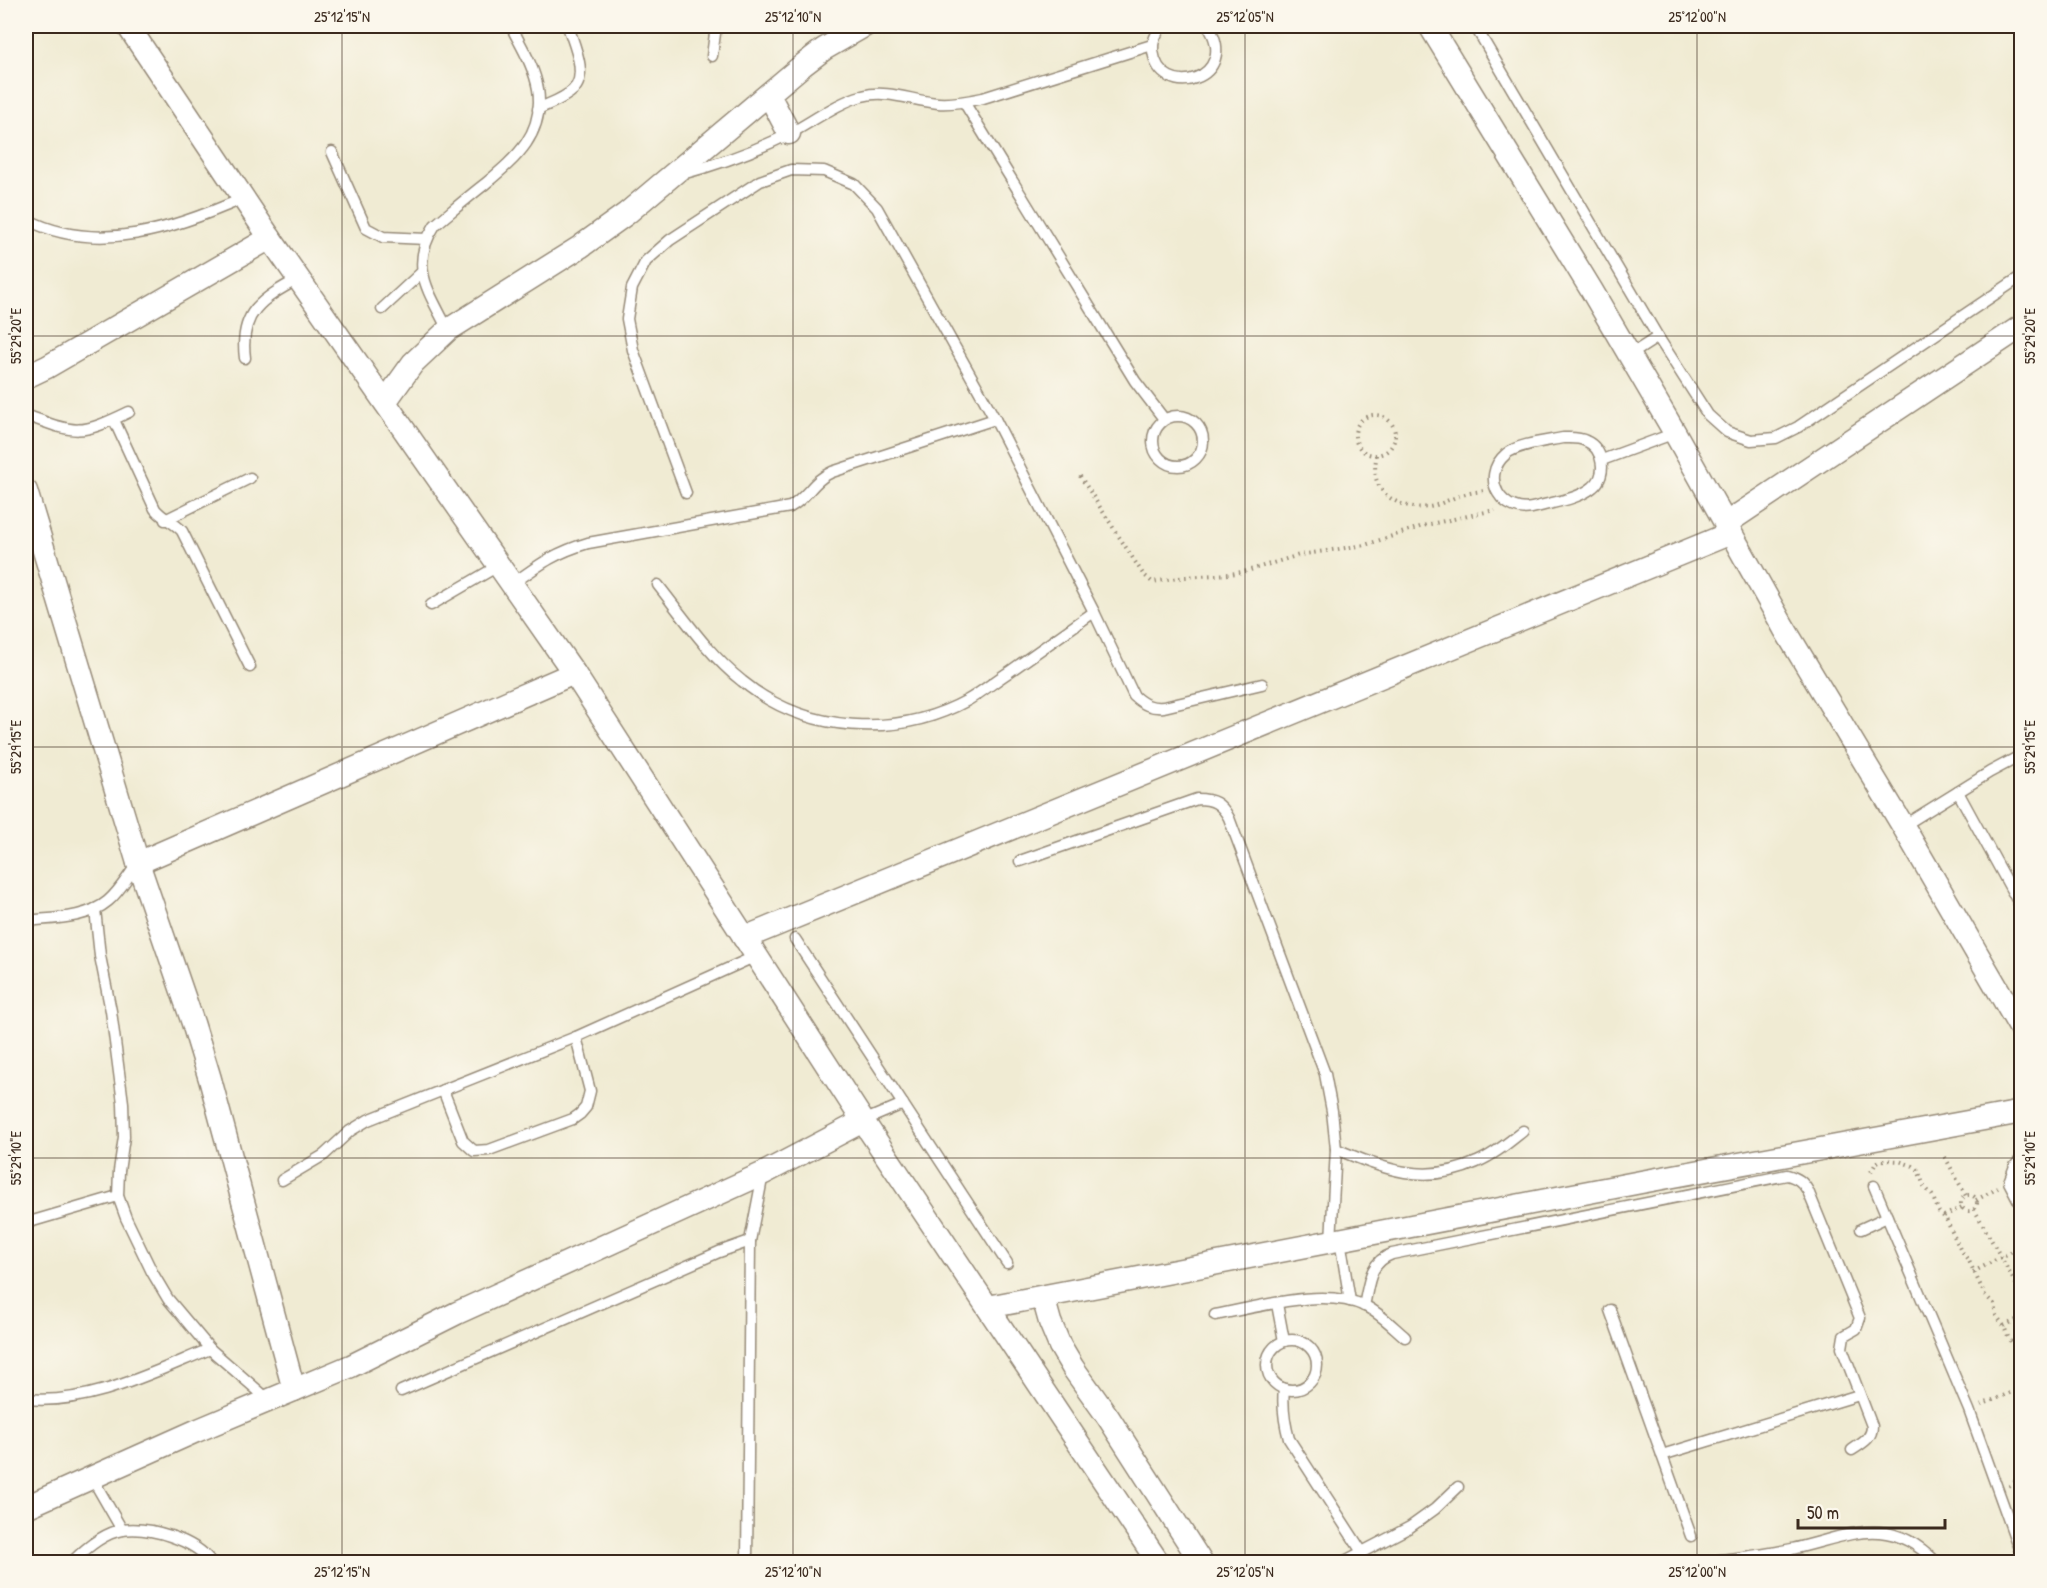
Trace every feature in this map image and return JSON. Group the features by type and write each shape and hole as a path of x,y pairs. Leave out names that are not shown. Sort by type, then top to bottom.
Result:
{"street":[{"path":"128,26 298,279 574,673 863,1121 1158,1563"},
{"path":"385,402 413,363 448,330 580,247 626,214 824,49 864,26"},
{"path":"1430,26 1630,355 1784,628 2022,1031"},
{"path":"769,95 789,133"},
{"path":"26,377 270,238"},
{"path":"750,947 1728,528 2022,327"},
{"path":"26,491 138,863 210,1079 294,1390"},
{"path":"138,863 574,673"},
{"path":"988,1308 1641,1182 2022,1112"},
{"path":"26,1507 91,1476 351,1366 457,1313 764,1173 863,1121"},
{"path":"1043,1297 1050,1322 1064,1353 1202,1563"}],"lane":[{"path":"448,330 427,288 422,272 422,255 426,239 435,225 514,159 531,136 538,109 538,89 533,70 511,26"},
{"path":"538,109 567,94 575,88 579,79 580,69 568,26"},
{"path":"712,56 716,26"},
{"path":"1158,27 1152,45 1154,60 1162,72 1175,79 1189,80 1203,75 1213,65 1217,51 1215,37 1208,26"},
{"path":"1475,26 1658,337 1708,415 1727,432 1751,440 1776,438 1798,427 2022,276"},
{"path":"670,177 739,156 861,96 897,95 939,103 964,102 1152,45"},
{"path":"964,102 1135,381 1164,419"},
{"path":"332,152 366,228 383,237 426,239"},
{"path":"687,493 633,350 627,320 632,288 646,261 670,240 760,181 790,170 824,171 854,184 877,208 995,418 1134,696 1142,704 1153,708 1164,707 1262,684"},
{"path":"26,219 62,232 93,236 124,236 155,231 244,198"},
{"path":"382,309 422,272"},
{"path":"245,358 243,341 246,324 253,311 266,297 298,279"},
{"path":"1630,355 1658,337"},
{"path":"26,415 72,431 91,429 129,412"},
{"path":"1174,415 1196,422 1202,432 1204,443 1200,454 1192,463 1181,467 1170,466 1160,460 1154,450 1152,439 1155,428 1164,419 1174,415"},
{"path":"511,585 562,550 588,543 790,507 802,501 823,476 995,418"},
{"path":"114,420 155,509 165,520 173,523 182,531 250,668"},
{"path":"1602,460 1675,433"},
{"path":"1563,438 1575,438 1587,441 1597,449 1602,460 1601,474 1595,485 1584,493 1532,508 1521,509 1510,506 1501,499 1495,489 1494,475 1498,462 1507,453 1520,448 1563,438"},
{"path":"165,520 250,478"},
{"path":"432,605 498,566"},
{"path":"658,585 707,646 742,681 785,708 833,723 883,726 913,721 942,712 969,699 1094,612"},
{"path":"1903,826 2022,755"},
{"path":"1958,792 2022,909"},
{"path":"1020,861 1197,799 1210,799 1222,806 1229,818 1325,1074 1336,1149 1336,1240 1350,1301"},
{"path":"26,921 79,914 94,909 108,901 138,863"},
{"path":"94,909 123,1103 124,1137 118,1196 126,1218 163,1290 188,1325 210,1349 270,1401"},
{"path":"795,939 1007,1263"},
{"path":"282,1180 324,1155 358,1125 576,1037 750,947"},
{"path":"443,1090 463,1141 474,1151 489,1150 573,1119 586,1107 590,1091 576,1037"},
{"path":"863,1121 903,1104"},
{"path":"1336,1149 1384,1169 1415,1174 1446,1172 1476,1163 1523,1131"},
{"path":"2022,1158 2015,1166 2009,1182 2022,1207"},
{"path":"747,1563 750,1241 764,1173"},
{"path":"1364,1306 1375,1264 1382,1257 1392,1254 1787,1175 1796,1177 1803,1183 1858,1312 1859,1324 1856,1329 1844,1336 1842,1348 1872,1426 1872,1432 1870,1437 1852,1450"},
{"path":"1874,1186 1969,1410 2022,1557"},
{"path":"26,1223 118,1196"},
{"path":"1861,1229 1887,1217"},
{"path":"401,1391 719,1252 750,1241"},
{"path":"1215,1315 1323,1298 1350,1301 1376,1312 1405,1337"},
{"path":"1277,1304 1284,1341"},
{"path":"1610,1310 1690,1536"},
{"path":"1284,1341 1301,1341 1309,1346 1317,1361 1315,1378 1301,1389 1284,1389 1270,1378 1267,1370 1267,1361 1276,1346 1284,1341"},
{"path":"26,1400 64,1400 99,1391 134,1380 210,1349"},
{"path":"1284,1389 1283,1414 1290,1439 1362,1552"},
{"path":"1662,1455 1859,1395"},
{"path":"91,1476 122,1530"},
{"path":"1343,1563 1410,1527 1435,1509 1458,1487"},
{"path":"2008,1518 2022,1520"},
{"path":"72,1563 94,1542 122,1530 152,1531 180,1539 206,1555 211,1563"},
{"path":"1706,1563 1767,1554 1864,1531 1894,1534 1921,1547 1936,1563"}],"path":[{"path":"1373,416 1387,420 1394,434 1390,448 1376,455 1362,451 1355,437 1359,423 1373,416"},
{"path":"1376,455 1376,480 1382,491 1392,499 1408,506 1427,507 1442,504 1461,495 1495,489"},
{"path":"1080,476 1143,574 1152,582 1247,571 1299,555 1365,545 1426,525 1510,506"},
{"path":"1945,1157 1966,1196"},
{"path":"1874,1186 1870,1174 1876,1163 1887,1160 1908,1164 1918,1170 1924,1186 1932,1195 1939,1212 1944,1216 1985,1295 1994,1304 1999,1320 2022,1362"},
{"path":"2009,1182 1976,1200 1974,1209 2022,1295"},
{"path":"1966,1196 1972,1196 1976,1200"},
{"path":"1962,1207 1961,1203 1966,1196"},
{"path":"1944,1216 1962,1207"},
{"path":"1962,1207 1965,1210 1974,1209"},
{"path":"1973,1272 2022,1246"},
{"path":"2004,1326 2022,1316 2022,1310"},
{"path":"1969,1410 2022,1388"}]}
